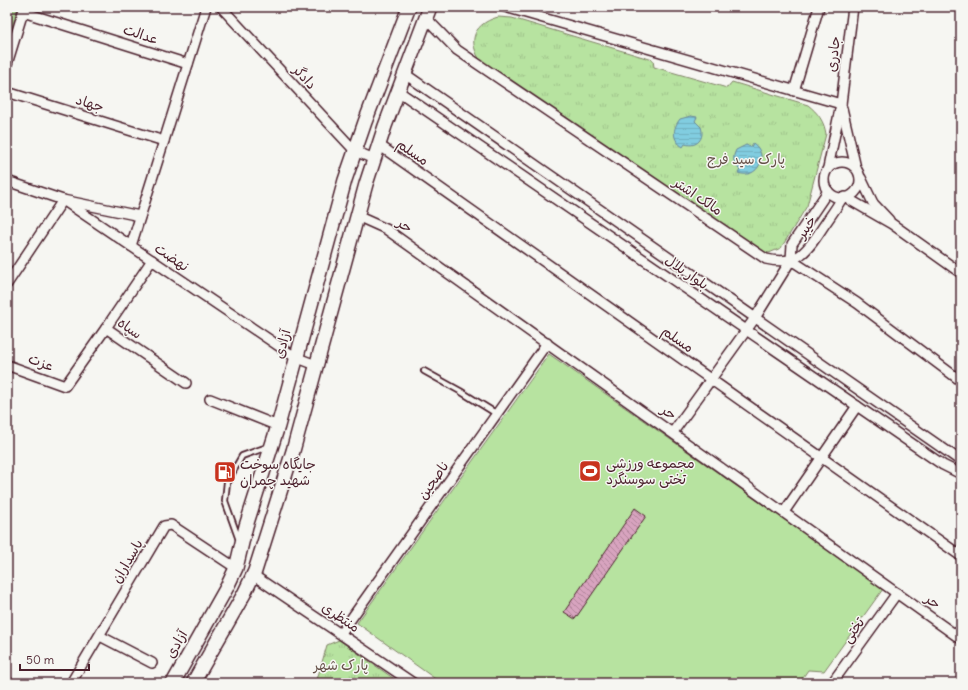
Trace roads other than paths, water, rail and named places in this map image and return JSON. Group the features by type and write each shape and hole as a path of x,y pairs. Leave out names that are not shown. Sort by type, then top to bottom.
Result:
{"main road":[{"name":"آزادی","path":"173,683 227,587 236,568 241,546 278,426 295,357 343,187 409,7"},
{"path":"193,683 244,594 253,575 290,458 374,160 428,12"}],"street":[{"path":"131,246 206,7"},
{"name":"دادگر","path":"221,7 355,151 374,160"},
{"path":"505,7 841,104 860,184 856,192 844,198"},
{"path":"794,91 819,7"},
{"name":"جادری","path":"828,168 841,104 853,7"},
{"name":"عدالت","path":"7,64 23,12 188,64"},
{"name":"مالک اشتر","path":"428,12 456,50 766,259 779,262 791,260"},
{"name":"بلوار بلال","path":"405,74 961,461"},
{"name":"بلوار بلال","path":"398,91 943,465 957,472 961,472"},
{"name":"جهاد","path":"7,92 164,141"},
{"name":"مسلم","path":"379,145 961,556"},
{"path":"892,224 872,203 858,172 851,164 842,162 834,163 828,168 824,175 824,184 828,191 834,196 844,198 892,224 961,273"},
{"name":"نهضت","path":"7,181 63,200 295,357 316,365"},
{"name":"خیبر","path":"791,260 792,244 828,191"},
{"name":"خیبر","path":"791,260 807,251 844,198"},
{"path":"7,284 11,270 63,200 140,216"},
{"name":"حر","path":"357,216 386,229 961,638"},
{"name":"سپاه","path":"152,260 106,328 186,383"},
{"path":"673,432 755,318 791,260 857,303 961,381"},
{"name":"عزت","path":"7,365 65,386 106,328"},
{"name":"ناصحین","path":"341,634 547,343"},
{"path":"210,398 278,426"},
{"path":"784,512 857,406"},
{"name":"پاسداران","path":"71,683 164,526 167,524 171,525 236,568"},
{"name":"منتظری","path":"253,575 413,683"},
{"name":"تختی","path":"832,683 897,593"},
{"path":"100,636 152,663"}],"lane":[{"path":"424,371 497,414"},
{"path":"241,546 225,501 227,482 242,456 271,446"}],"water":[{"path":"691,116 697,117 695,121 701,127 702,135 699,141 693,145 685,144 683,147 675,138 675,130 680,119"},
{"path":"753,143 761,154 759,165 756,170 751,173 738,173 740,170 734,161 736,150 746,145 751,147"}],"place":[{"name":"مجموعه ورزشی تختی سوسنگرد","path":"590,471"},
{"name":"جایگاه سوخت شهید چمران","path":"225,472"}],"park label":[{"name":"پارک سید فرج","path":"746,159"},
{"name":"پارک شهر","path":"341,665"}]}
